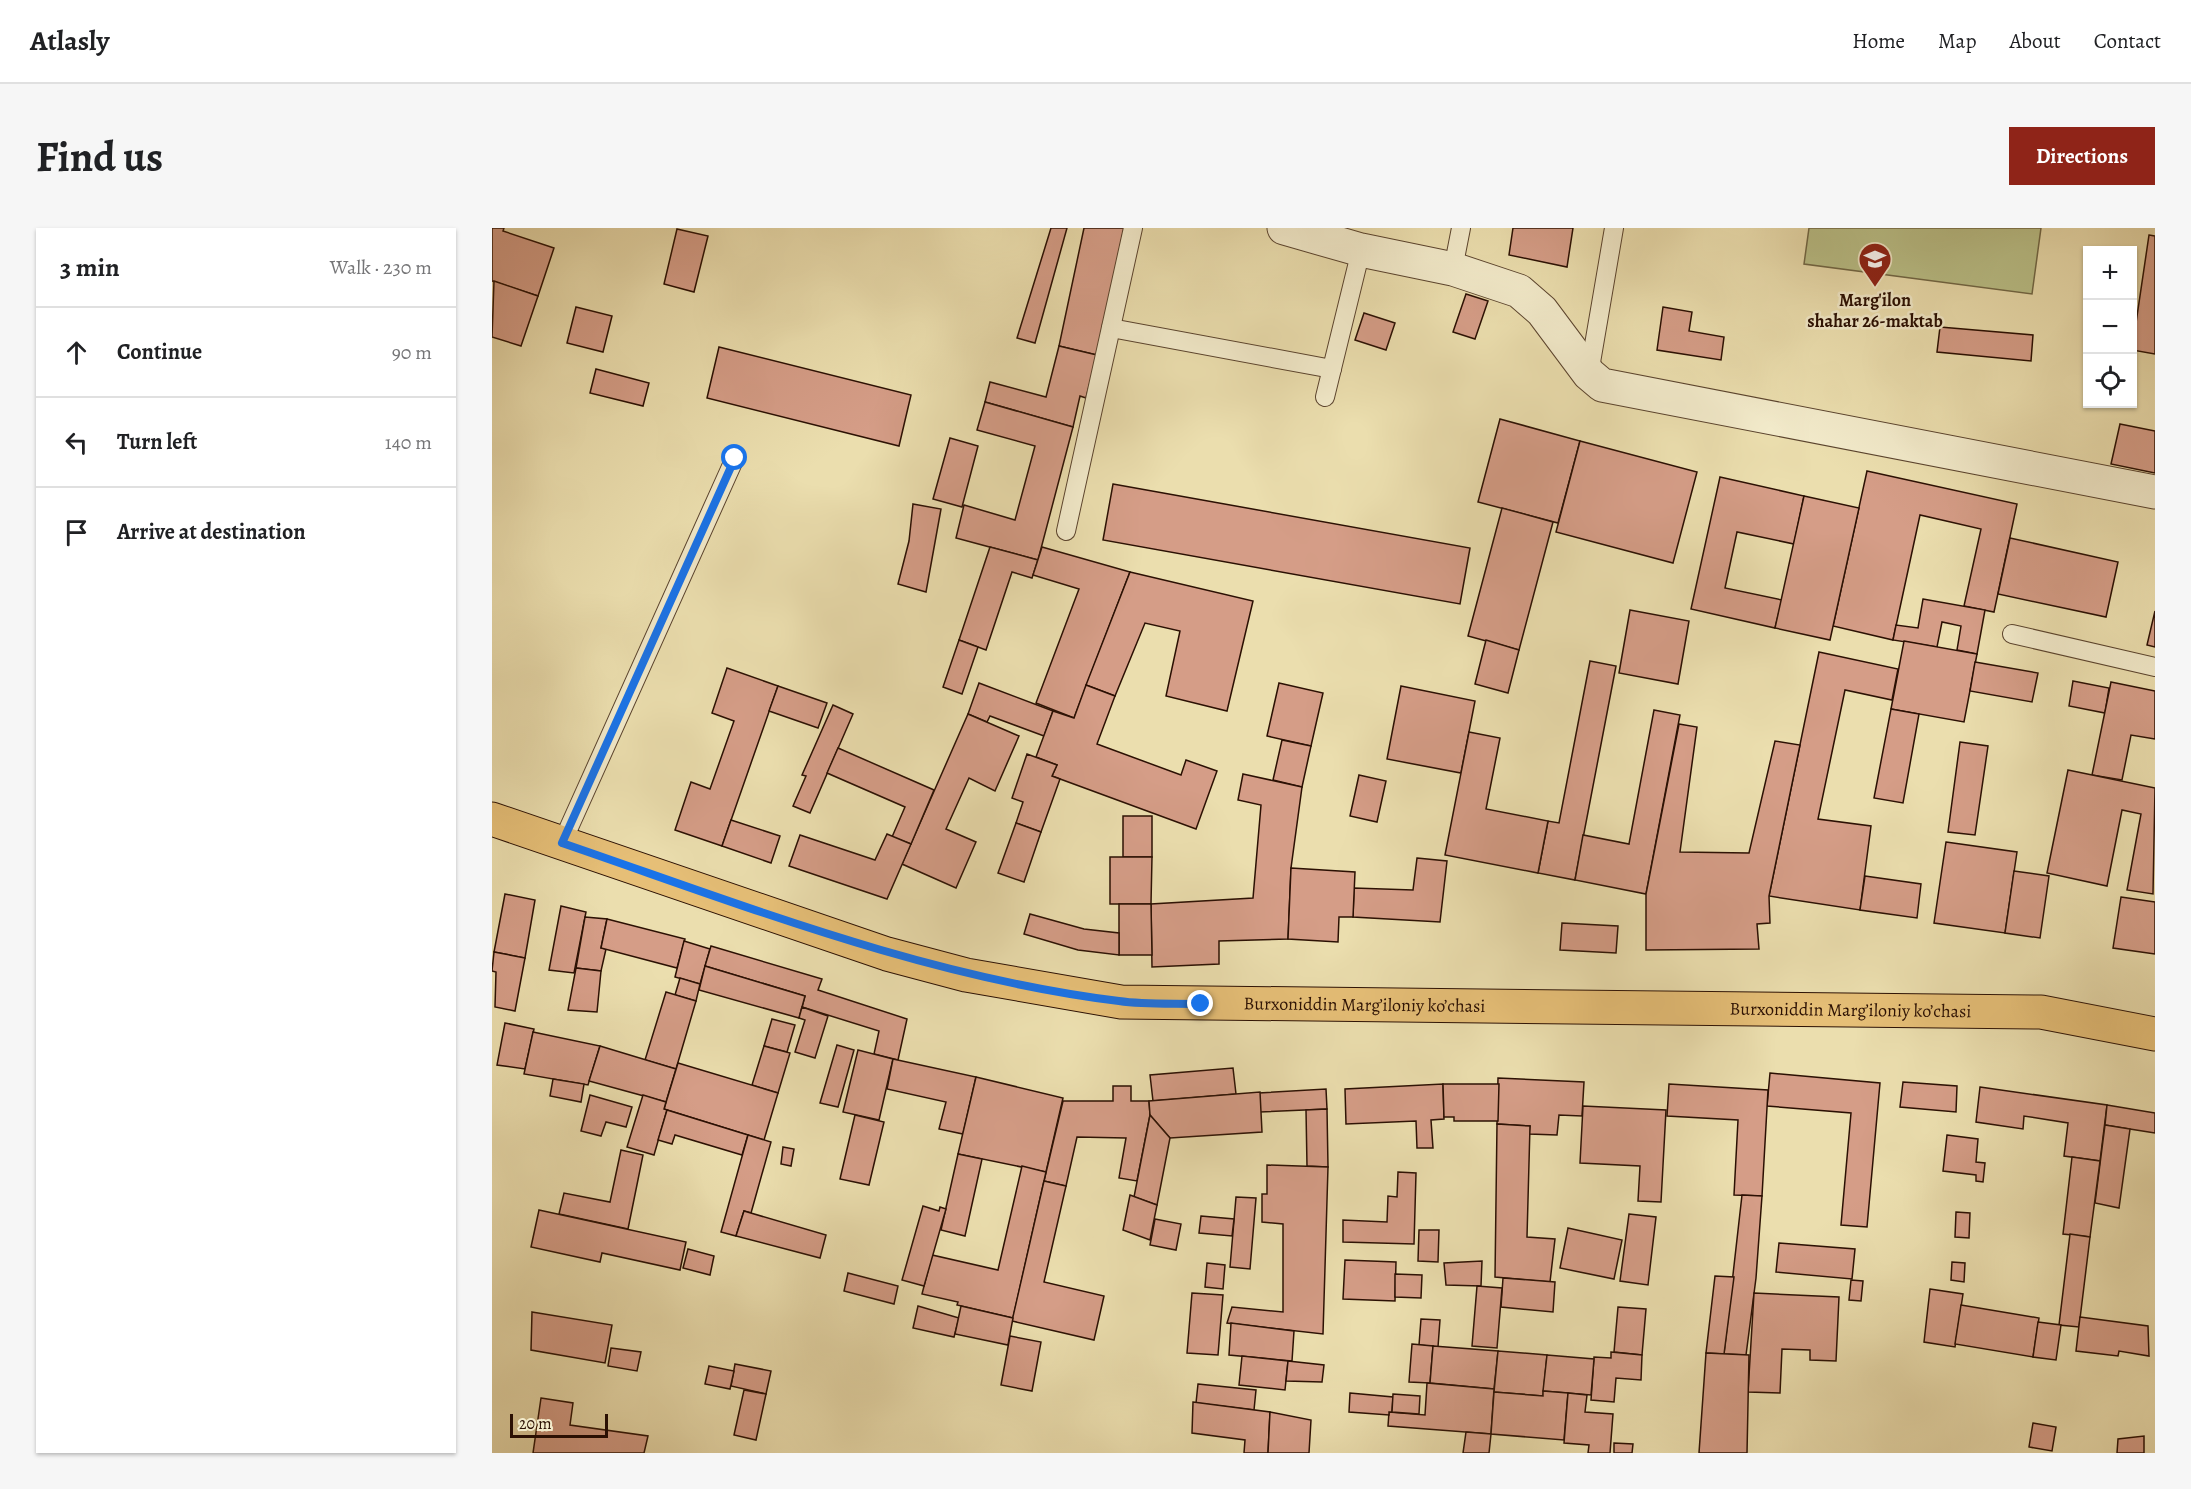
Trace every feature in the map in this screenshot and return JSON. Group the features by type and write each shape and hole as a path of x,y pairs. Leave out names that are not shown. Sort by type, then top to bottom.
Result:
{"main road":[{"name":"Burxoniddin Marg’iloniy ko’chasi","path":"494,826 562,843 887,954 966,975 1121,1002 2041,1012 2155,1034"}],"street":[{"path":"1284,228 1361,250 1454,269 1519,291 1542,311 1589,374 1602,385 2155,492"}],"lane":[{"path":"1066,531 1132,228"},
{"path":"1454,269 1461,228"},
{"path":"1589,374 1614,228"},
{"path":"1325,397 1361,250"},
{"path":"1111,328 1332,369"},
{"path":"562,843 735,458"},
{"path":"2012,634 2155,667"}],"green space":[{"path":"1809,228 2041,228 2032,294 1804,264"}],"building":[{"path":"492,228 504,228 503,231 554,248 538,296 492,281"},
{"path":"1051,228 1067,228 1035,343 1017,338"},
{"path":"1084,228 1124,228 1097,355 1059,346"},
{"path":"1513,228 1573,228 1567,267 1509,255"},
{"path":"677,229 708,236 694,292 664,284"},
{"path":"2149,235 2155,236 2155,354 2137,351 2137,316"},
{"path":"494,281 538,296 521,346 492,337"},
{"path":"1466,294 1488,301 1475,339 1453,332"},
{"path":"576,307 612,316 603,352 567,343"},
{"path":"1663,307 1692,312 1689,331 1724,337 1721,360 1657,350"},
{"path":"1364,313 1395,323 1386,350 1355,340"},
{"path":"1940,327 2033,335 2031,361 1937,352"},
{"path":"1059,346 1097,355 1086,398 1080,396 1073,427 985,402 990,382 1046,397"},
{"path":"719,347 911,395 899,446 707,398"},
{"path":"596,369 649,383 643,406 590,393"},
{"path":"985,402 1073,427 1038,560 956,538 964,505 1015,520 1035,446 977,430"},
{"path":"1500,419 1580,441 1558,523 1478,502"},
{"path":"2120,424 2155,431 2155,473 2111,464"},
{"path":"950,438 978,446 962,507 933,499"},
{"path":"1580,441 1697,472 1673,563 1556,532"},
{"path":"1867,471 2017,504 1994,612 1964,606 1981,529 1920,515 1893,640 1833,626"},
{"path":"1720,477 1804,496 1794,544 1737,532 1725,588 1782,600 1775,628 1691,609"},
{"path":"1113,484 1470,548 1460,604 1103,540"},
{"path":"1804,496 1859,508 1830,640 1775,628"},
{"path":"913,504 941,509 926,592 898,584 909,541"},
{"path":"1502,508 1553,522 1519,650 1468,636"},
{"path":"2010,538 2118,562 2106,617 1998,594"},
{"path":"990,547 1038,560 1032,578 1012,572 986,650 959,640"},
{"path":"1042,547 1130,572 1074,718 1036,703 1079,589 1033,575"},
{"path":"1130,572 1253,601 1227,711 1166,696 1180,631 1145,623 1115,696 1086,685"},
{"path":"1923,599 1985,610 1977,654 1957,650 1961,626 1942,622 1937,647 1893,640 1896,625 1918,628"},
{"path":"1630,610 1689,621 1678,684 1619,673"},
{"path":"2155,611 2155,647 2147,645"},
{"path":"959,640 978,647 962,694 943,687"},
{"path":"1486,640 1519,650 1508,693 1475,684"},
{"path":"1904,641 1977,654 1964,722 1891,709"},
{"path":"1819,652 1898,669 1892,700 1845,690 1818,819 1871,826 1860,910 1769,896"},
{"path":"1590,661 1616,666 1575,880 1538,873 1548,821 1559,823"},
{"path":"1975,662 2038,673 2032,702 1970,691"},
{"path":"727,668 778,686 722,846 675,830 691,782 710,789 734,721 712,713"},
{"path":"2073,681 2109,688 2105,713 2069,706"},
{"path":"2111,682 2155,691 2155,739 2131,735 2122,780 2092,775"},
{"path":"979,683 1053,711 1044,736 990,716 987,722 968,714"},
{"path":"1279,683 1323,693 1311,746 1267,736"},
{"path":"1086,685 1115,696 1097,744 1181,775 1186,760 1217,771 1196,829 1052,776 1057,765 1036,757 1053,711 1074,718"},
{"path":"778,686 827,703 818,728 769,711"},
{"path":"1401,686 1475,701 1461,773 1387,759"},
{"path":"833,705 853,714 810,813 793,806 806,776 802,775"},
{"path":"1891,709 1919,714 1903,803 1874,798"},
{"path":"1654,710 1680,715 1646,894 1575,880 1583,835 1629,844"},
{"path":"968,714 1019,736 995,791 969,778 946,829 976,842 956,888 902,864"},
{"path":"1679,724 1697,727 1680,852 1749,853 1775,741 1800,745 1769,896 1770,923 1757,924 1759,949 1646,950 1646,894"},
{"path":"1469,732 1500,738 1486,809 1548,821 1538,873 1445,855"},
{"path":"1282,740 1311,746 1302,787 1273,780"},
{"path":"1960,742 1988,746 1975,835 1948,832"},
{"path":"838,748 934,790 911,844 892,837 905,807 827,773"},
{"path":"1027,754 1057,765 1052,776 1060,779 1041,832 1016,823 1023,802 1012,798"},
{"path":"2068,770 2155,788 2153,894 2127,890 2141,814 2122,810 2107,886 2047,873"},
{"path":"1243,774 1302,787 1291,868 1288,939 1219,941 1219,964 1152,967 1151,904 1253,898 1261,805 1238,800"},
{"path":"1359,775 1386,781 1377,822 1350,816"},
{"path":"1123,816 1152,816 1152,857 1123,857"},
{"path":"731,820 780,836 771,863 722,846"},
{"path":"1016,823 1041,832 1024,882 998,873"},
{"path":"887,834 911,844 887,899 789,866 800,835 875,860"},
{"path":"1946,842 2017,852 2005,933 1934,923"},
{"path":"1110,857 1152,857 1151,904 1110,904"},
{"path":"1417,858 1447,861 1440,922 1353,917 1354,888 1413,890"},
{"path":"1291,868 1355,872 1353,917 1339,917 1338,942 1288,939"},
{"path":"2014,871 2049,876 2040,938 2005,933"},
{"path":"1865,876 1921,884 1917,918 1860,910"},
{"path":"505,894 535,900 525,958 494,952"},
{"path":"2121,897 2155,902 2155,954 2113,948"},
{"path":"1119,904 1151,904 1152,955 1119,955"},
{"path":"561,906 586,912 574,973 549,970"},
{"path":"1030,914 1084,929 1119,933 1119,955 1078,950 1024,934"},
{"path":"585,917 607,919 601,948 606,949 601,971 576,968"},
{"path":"607,919 685,939 677,968 601,948"},
{"path":"1562,923 1618,926 1616,953 1560,950"},
{"path":"684,941 710,949 700,984 675,977"},
{"path":"711,946 822,979 818,990 907,1019 898,1060 874,1054 879,1031 802,1007 805,996 705,966"},
{"path":"494,952 525,958 515,1011 495,1007 496,972 492,971"},
{"path":"705,966 805,996 799,1018 699,990"},
{"path":"576,968 601,971 597,1012 568,1010"},
{"path":"680,978 700,984 696,1001 675,995"},
{"path":"666,992 696,1001 676,1069 645,1060"},
{"path":"802,1007 828,1016 815,1058 795,1052 805,1020 799,1018"},
{"path":"772,1019 795,1025 787,1052 764,1046"},
{"path":"505,1023 534,1029 525,1069 497,1065"},
{"path":"533,1032 600,1046 588,1085 524,1074"},
{"path":"837,1045 854,1050 838,1107 820,1103"},
{"path":"600,1046 676,1069 666,1102 589,1081"},
{"path":"764,1046 790,1053 778,1093 752,1085"},
{"path":"858,1050 893,1059 879,1120 843,1112"},
{"path":"893,1059 976,1077 963,1134 939,1129 946,1102 887,1089"},
{"path":"678,1063 778,1093 764,1140 664,1109"},
{"path":"1233,1068 1236,1094 1153,1101 1150,1075"},
{"path":"1770,1073 1880,1083 1867,1227 1841,1225 1851,1113 1767,1106"},
{"path":"976,1077 1063,1098 1046,1172 958,1154"},
{"path":"1498,1078 1584,1082 1582,1116 1559,1115 1557,1135 1529,1134 1530,1126 1497,1124"},
{"path":"553,1079 584,1084 581,1102 550,1096"},
{"path":"1903,1082 1957,1086 1956,1112 1900,1107"},
{"path":"1443,1084 1444,1119 1431,1120 1433,1148 1417,1148 1416,1121 1346,1124 1345,1089"},
{"path":"1443,1084 1499,1084 1498,1121 1454,1121 1454,1117 1444,1117"},
{"path":"1669,1084 1768,1090 1762,1196 1734,1195 1738,1120 1667,1116"},
{"path":"1113,1086 1131,1086 1131,1101 1149,1101 1150,1115 1137,1181 1119,1178 1126,1138 1077,1137 1066,1186 1044,1181 1063,1101 1113,1101"},
{"path":"1980,1087 2107,1105 2100,1161 2064,1156 2068,1123 2024,1116 2023,1129 1976,1122"},
{"path":"1326,1089 1327,1109 1260,1112 1259,1093"},
{"path":"1260,1092 1262,1132 1170,1138 1150,1115 1149,1101"},
{"path":"590,1095 632,1107 626,1127 606,1122 601,1136 581,1131"},
{"path":"643,1095 666,1102 664,1109 667,1110 654,1155 627,1147"},
{"path":"2107,1105 2155,1113 2155,1133 2105,1125"},
{"path":"1583,1106 1666,1110 1661,1202 1638,1201 1640,1166 1580,1163"},
{"path":"1327,1109 1328,1167 1307,1166 1306,1110"},
{"path":"667,1110 748,1135 742,1155 675,1135 672,1144 658,1140"},
{"path":"855,1115 884,1122 869,1185 840,1179"},
{"path":"1150,1115 1170,1138 1157,1205 1134,1197"},
{"path":"1497,1124 1530,1126 1527,1237 1555,1239 1550,1282 1495,1277"},
{"path":"2105,1125 2130,1129 2119,1208 2095,1203"},
{"path":"748,1135 771,1142 751,1213 744,1211 736,1236 721,1232"},
{"path":"1947,1135 1978,1139 1976,1162 1985,1163 1983,1182 1976,1181 1976,1175 1943,1171"},
{"path":"783,1147 794,1149 791,1166 781,1164"},
{"path":"621,1150 643,1155 628,1229 559,1214 564,1193 610,1202"},
{"path":"958,1154 982,1159 965,1236 941,1230"},
{"path":"2072,1157 2100,1161 2090,1237 2063,1234"},
{"path":"1267,1165 1328,1167 1323,1334 1227,1323 1232,1307 1283,1312 1283,1224 1262,1222 1262,1194 1267,1194"},
{"path":"1022,1166 1046,1172 1013,1318 922,1294 932,1255 998,1270"},
{"path":"1398,1172 1416,1173 1414,1244 1343,1242 1343,1220 1387,1222 1388,1196 1397,1197"},
{"path":"1044,1181 1066,1186 1044,1282 1104,1296 1094,1340 1012,1321"},
{"path":"1130,1195 1157,1205 1150,1240 1123,1230"},
{"path":"1742,1195 1762,1196 1756,1278 1746,1355 1724,1354"},
{"path":"1236,1197 1256,1198 1250,1269 1230,1267"},
{"path":"923,1206 939,1211 940,1207 946,1209 924,1286 902,1280"},
{"path":"539,1210 686,1242 680,1270 602,1253 600,1262 531,1247"},
{"path":"744,1211 826,1235 820,1258 736,1236"},
{"path":"1956,1212 1970,1213 1969,1238 1955,1237"},
{"path":"1629,1214 1656,1217 1648,1285 1620,1281"},
{"path":"1201,1216 1234,1219 1232,1236 1199,1233"},
{"path":"1155,1219 1181,1224 1176,1250 1150,1245"},
{"path":"1568,1228 1622,1240 1614,1279 1560,1268"},
{"path":"1419,1230 1439,1230 1438,1262 1418,1261"},
{"path":"2070,1234 2090,1237 2079,1327 2059,1325"},
{"path":"1779,1243 1855,1249 1852,1279 1776,1272"},
{"path":"688,1249 714,1256 710,1275 683,1268"},
{"path":"1345,1260 1396,1262 1395,1301 1343,1299"},
{"path":"1482,1261 1481,1286 1446,1285 1444,1263"},
{"path":"1952,1262 1965,1263 1964,1282 1951,1280"},
{"path":"1207,1263 1225,1265 1223,1289 1205,1287"},
{"path":"848,1273 898,1286 894,1304 844,1291"},
{"path":"1395,1274 1422,1275 1421,1298 1395,1297"},
{"path":"1715,1276 1734,1277 1724,1354 1706,1353"},
{"path":"1503,1278 1555,1282 1553,1312 1501,1307"},
{"path":"1851,1280 1863,1281 1861,1301 1849,1300"},
{"path":"1477,1286 1502,1288 1497,1348 1472,1346"},
{"path":"1930,1289 1963,1294 1955,1347 1924,1342"},
{"path":"1192,1293 1223,1295 1218,1355 1187,1353"},
{"path":"1754,1293 1839,1297 1836,1361 1810,1360 1810,1350 1782,1349 1780,1393 1748,1392"},
{"path":"1961,1305 2039,1318 2033,1357 1955,1344"},
{"path":"918,1306 959,1318 954,1337 913,1328"},
{"path":"961,1306 1013,1318 1008,1345 955,1334"},
{"path":"1618,1307 1646,1309 1642,1355 1614,1352"},
{"path":"532,1312 612,1325 605,1363 531,1350"},
{"path":"2080,1317 2148,1326 2149,1356 2119,1351 2118,1356 2076,1351"},
{"path":"1421,1319 1440,1320 1438,1347 1419,1345"},
{"path":"2038,1322 2061,1325 2056,1360 2033,1357"},
{"path":"1231,1323 1294,1331 1292,1361 1229,1355"},
{"path":"1010,1336 1041,1342 1032,1391 1001,1385"},
{"path":"1412,1344 1433,1346 1430,1383 1409,1382"},
{"path":"1433,1346 1498,1351 1494,1389 1430,1383"},
{"path":"611,1348 641,1352 637,1371 608,1366"},
{"path":"1498,1351 1547,1355 1543,1396 1494,1392"},
{"path":"1611,1352 1642,1355 1641,1380 1616,1378 1614,1402 1591,1400 1594,1357 1611,1358"},
{"path":"1706,1353 1749,1355 1747,1453 1699,1453"},
{"path":"1547,1355 1594,1359 1591,1395 1543,1391"},
{"path":"1242,1356 1288,1361 1285,1390 1239,1385"},
{"path":"1288,1361 1324,1365 1322,1382 1286,1381"},
{"path":"735,1364 771,1371 766,1394 731,1386"},
{"path":"709,1366 734,1371 730,1389 705,1384"},
{"path":"1427,1383 1494,1389 1491,1434 1388,1426 1389,1412 1425,1415"},
{"path":"1198,1384 1256,1390 1254,1410 1196,1403"},
{"path":"744,1390 766,1394 756,1440 734,1435"},
{"path":"1543,1391 1568,1393 1564,1440 1491,1434 1494,1392 1543,1396"},
{"path":"1350,1393 1393,1397 1392,1412 1389,1412 1389,1415 1349,1412"},
{"path":"1568,1393 1587,1395 1585,1412 1613,1414 1610,1453 1588,1453 1589,1445 1564,1443"},
{"path":"1393,1394 1420,1396 1419,1414 1392,1412"},
{"path":"541,1398 573,1403 570,1425 648,1436 644,1453 533,1453"},
{"path":"1193,1402 1270,1412 1268,1453 1244,1453 1245,1440 1192,1433"},
{"path":"1270,1412 1311,1420 1309,1453 1268,1453"},
{"path":"2033,1423 2056,1427 2052,1451 2029,1447"},
{"path":"1466,1432 1491,1434 1489,1453 1463,1453"},
{"path":"2144,1436 2144,1453 2117,1453 2118,1439"},
{"path":"1614,1443 1633,1444 1632,1453 1614,1453"}],"place":[{"name":"Marg'ilon shahar 26-maktab","path":"1875,288"}],"route":[{"path":"735,458 562,843 887,954 966,975 1121,1002 1201,1004"}]}
